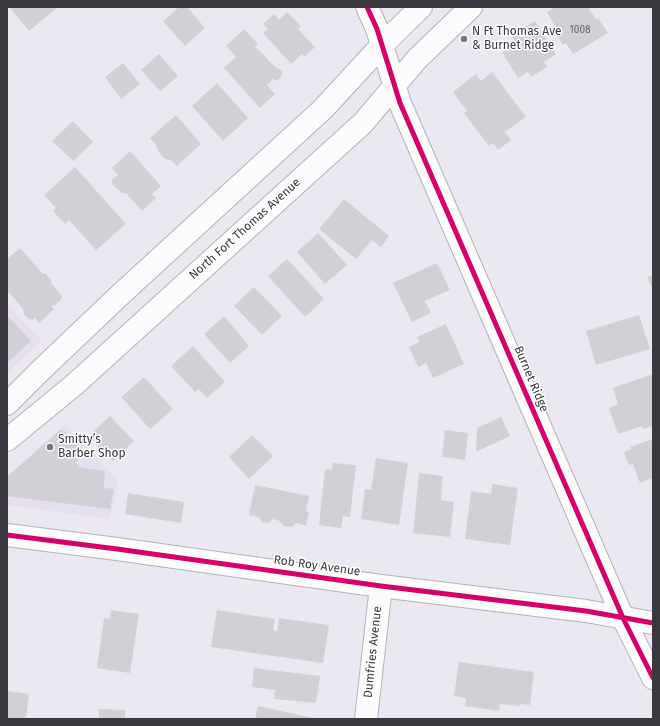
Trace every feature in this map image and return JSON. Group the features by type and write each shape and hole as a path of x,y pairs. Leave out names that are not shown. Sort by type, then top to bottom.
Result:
{"street":[{"name":"Burnet Ridge","path":"367,7 378,28 400,103 623,618 653,678"},
{"path":"7,404 40,370 121,294 322,109 382,45 421,7"},
{"name":"North Fort Thomas Avenue","path":"7,440 74,385 363,123 417,59 471,7"},
{"name":"Rob Roy Avenue","path":"7,535 381,586 586,611 653,624"},
{"name":"Dumfries Avenue","path":"366,719 381,586"}],"shaded area":[{"path":"7,303 42,341 7,374"},
{"path":"66,424 115,477 118,484 110,519 7,505 7,477"}],"building":[{"path":"9,7 58,7 29,31"},
{"path":"179,7 187,7 205,28 185,46 163,21"},
{"path":"555,7 588,7 596,20 598,18 608,33 573,54 566,43 563,45 552,27 555,26 547,12"},
{"path":"287,12 301,26 298,29 315,47 304,57 302,54 291,64 263,33 268,29 263,24 274,14 279,20"},
{"path":"535,21 556,54 544,62 547,67 531,77 528,72 518,78 502,52 516,43 511,35"},
{"path":"244,29 258,44 255,46 275,67 282,72 281,77 277,81 273,79 267,85 275,94 260,108 224,68 236,57 226,46"},
{"path":"159,54 178,76 160,91 141,70"},
{"path":"123,63 140,84 121,99 105,77"},
{"path":"492,72 526,117 505,132 511,140 498,150 493,143 489,146 464,113 467,111 453,92 476,74 481,81"},
{"path":"217,83 248,118 223,141 192,106"},
{"path":"176,115 201,144 177,166 171,160 165,159 150,138"},
{"path":"73,121 93,142 73,161 52,141"},
{"path":"130,151 161,186 152,194 156,198 142,211 126,193 122,193 112,184 112,180 118,175 112,168"},
{"path":"75,167 126,224 96,250 69,220 65,224 53,211 56,208 44,195"},
{"path":"344,199 389,236 381,247 372,240 356,259 319,229"},
{"path":"318,233 347,265 325,284 297,252"},
{"path":"20,248 43,274 46,274 51,280 51,283 62,296 61,300 55,305 51,306 54,309 39,323 35,318 33,320 29,319 24,314 23,309 7,290 7,259"},
{"path":"287,259 324,299 305,317 268,276"},
{"path":"437,263 450,290 425,301 431,313 412,322 393,283"},
{"path":"653,275 653,290 647,277"},
{"path":"254,287 282,316 262,335 234,306"},
{"path":"7,315 31,341 7,363"},
{"path":"639,315 650,349 596,365 586,331"},
{"path":"224,316 249,346 230,363 204,334"},
{"path":"446,324 464,364 433,378 426,363 418,367 409,347 420,342 417,337"},
{"path":"193,346 225,382 207,398 199,389 195,392 171,366"},
{"path":"653,374 653,426 643,429 642,426 618,434 609,408 618,404 613,388"},
{"path":"144,377 173,409 150,429 121,397"},
{"path":"110,416 134,441 113,461 89,436"},
{"path":"501,417 510,436 476,452 477,428"},
{"path":"61,429 85,453 75,463 78,464 78,467 105,471 104,488 114,489 110,509 7,496 7,477"},
{"path":"445,430 468,433 465,460 442,457"},
{"path":"252,435 273,456 249,479 229,457"},
{"path":"653,439 653,478 640,483 633,464 629,465 624,452 631,449 630,447"},
{"path":"376,458 408,463 399,525 361,519 365,489 371,490"},
{"path":"333,463 356,465 350,517 343,516 341,528 319,525 325,469 332,470"},
{"path":"419,473 443,476 441,500 454,502 450,537 413,533"},
{"path":"492,484 518,488 510,545 465,539 471,491 491,494"},
{"path":"255,485 309,496 306,511 309,512 306,526 296,523 292,527 284,526 280,521 273,519 269,523 262,522 259,517 249,515"},
{"path":"128,493 184,502 181,523 125,514"},
{"path":"111,610 139,614 130,673 97,668 104,618 110,619"},
{"path":"217,610 275,619 273,630 277,631 279,618 329,625 323,663 211,647"},
{"path":"459,662 534,672 530,705 520,704 520,706 500,704 499,711 465,706 466,698 454,696"},
{"path":"254,668 320,676 316,703 274,699 275,690 252,687"},
{"path":"7,691 29,694 26,719 7,719"},
{"path":"258,706 313,718 313,719 255,719"},
{"path":"99,709 125,710 125,719 99,719"}],"cycle path":[{"path":"367,7 377,29 400,103 623,618 653,678"},
{"path":"7,535 381,586 586,611 653,623"}],"place":[{"name":"N Ft Thomas Ave & Burnet Ridge","path":"464,39"},
{"name":"Smitty’s Barber Shop","path":"50,447"}]}
